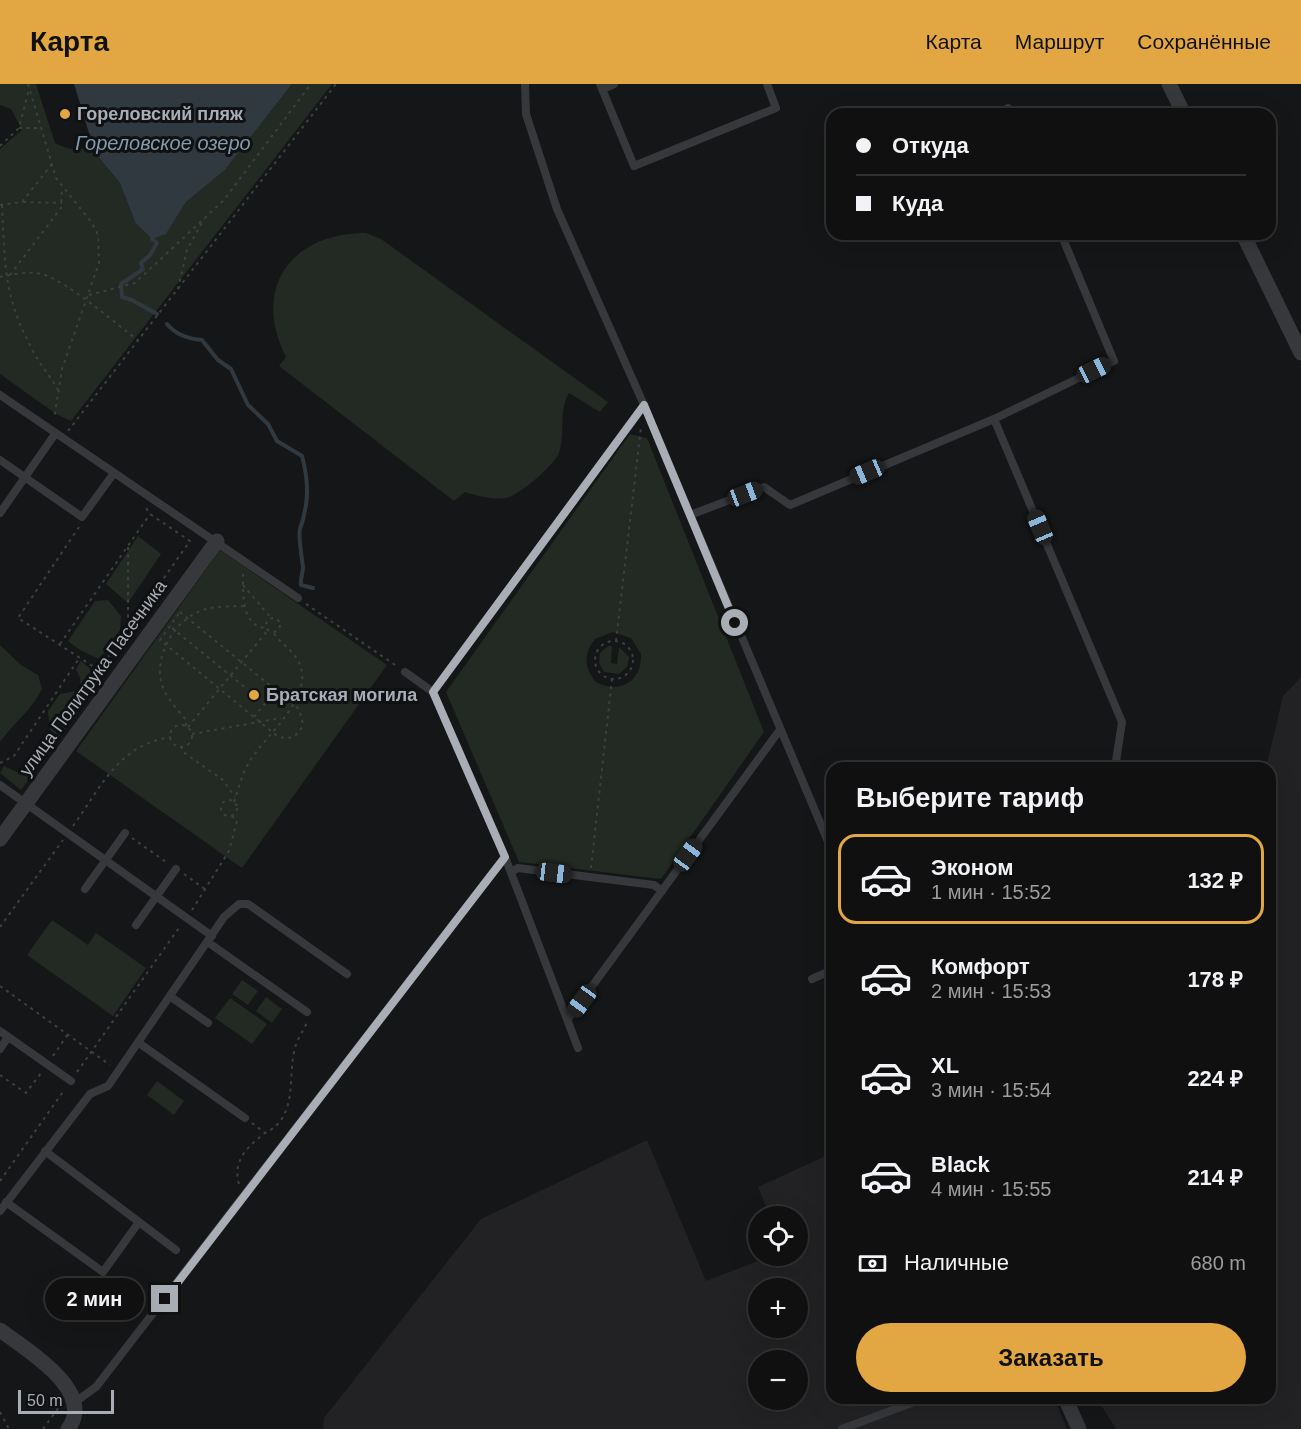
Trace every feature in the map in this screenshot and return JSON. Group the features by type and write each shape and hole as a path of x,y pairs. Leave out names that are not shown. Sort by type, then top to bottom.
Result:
{"street":[{"path":"1169,84 1181,108"},
{"path":"1246,240 1301,353"},
{"name":"улица Политрука Пасечника","path":"0,839 115,681 165,623 217,541"},
{"path":"0,1330 61,1379 74,1397 73,1422 68,1429"},
{"path":"1068,1404 1079,1429"}],"lane":[{"path":"525,84 526,114 558,209 644,405 826,837"},
{"path":"614,84 602,86 634,166 776,108 766,84"},
{"path":"690,515 764,487 790,505 994,419 1114,361 1064,240"},
{"path":"0,395 298,598"},
{"path":"433,692 644,405"},
{"path":"994,419 1122,723 1116,762"},
{"path":"0,513 55,434"},
{"path":"0,460 82,517 114,473"},
{"path":"405,672 433,692 505,857 578,1048"},
{"path":"568,1019 780,731"},
{"path":"0,785 186,918 210,939 307,1012"},
{"path":"85,889 125,832"},
{"path":"74,1397 96,1387 505,857"},
{"path":"511,872 518,868 654,885 662,891"},
{"path":"136,925 176,869"},
{"path":"0,1211 90,1094 108,1086 210,939 232,909 239,904 248,904 347,975"},
{"path":"813,979 826,973"},
{"path":"171,997 208,1023"},
{"path":"0,1031 71,1081"},
{"path":"0,1049 8,1037"},
{"path":"139,1043 244,1118"},
{"path":"45,1151 176,1250"},
{"path":"6,1202 102,1272 139,1222"},
{"path":"842,1429 909,1404"}],"path":[{"path":"88,295 111,291 135,283 224,200 311,84"},
{"path":"29,86 52,165 62,187 92,223 100,245 99,263 62,369 55,434 67,432 178,292 336,84"},
{"path":"0,146 19,128 29,86"},
{"path":"19,128 41,128"},
{"path":"22,202 52,165"},
{"path":"10,275 58,214 62,203 62,187"},
{"path":"59,392 23,331 5,276 1,205 22,202 62,203"},
{"path":"178,292 187,250 205,216"},
{"path":"0,277 41,274 66,286 139,341"},
{"path":"616,641 644,405"},
{"path":"99,670 190,541 150,514 145,506"},
{"path":"60,644 150,514"},
{"path":"82,517 78,531 18,618 115,681"},
{"path":"128,547 128,628"},
{"path":"232,816 237,809 234,802 250,760 293,705 303,685 301,668 296,656 273,632 262,629 251,620 244,606 243,559"},
{"path":"243,585 271,618 278,619 280,625 278,631 273,632"},
{"path":"298,598 405,672"},
{"path":"192,734 187,727 186,720 167,696 161,680 160,664 166,645 188,618 206,609 244,606"},
{"path":"180,612 276,690 293,705 303,718 303,724 297,734 287,738 271,731 160,640 165,623 180,612"},
{"path":"192,734 189,744 181,746 174,743 171,737 174,728 187,727 220,689 267,629 266,622 271,618"},
{"path":"165,623 247,689"},
{"path":"616,641 630,650 633,663 627,674 612,679 597,670 595,657 601,646 616,641"},
{"path":"0,763 14,756 80,657"},
{"path":"590,877 612,679"},
{"path":"254,717 276,690"},
{"path":"192,734 282,718"},
{"path":"0,927 124,756 141,744 171,737"},
{"path":"181,746 183,752 223,780 236,797"},
{"path":"0,1181 206,890 233,842 237,821 232,816 224,815 221,807 226,801 234,802"},
{"path":"125,832 206,890"},
{"path":"0,986 119,1071"},
{"path":"242,1197 236,1176 237,1166 247,1148 272,1130 291,1103 295,1048 308,1022 307,1012"},
{"path":"0,1074 26,1093"},
{"path":"244,1118 266,1133"},
{"path":"43,1429 74,1397"},
{"path":"0,1412 9,1429"}],"shaded area":[{"path":"0,84 36,84 55,143 74,149 83,149 93,145 95,153 120,183 135,222 166,234 186,202 225,170 292,84 332,84 71,421 56,414 0,374 0,149 22,130 11,109 0,105"},
{"path":"366,233 381,239 608,402 600,412 569,393 564,407 559,453 536,479 519,492 506,498 490,498 465,492 454,501 279,366 286,357 276,332 273,309 276,287 285,269 298,254 317,243 340,235"},
{"path":"630,434 647,438 764,732 661,879 519,862 446,692","holes":["613,632 631,638 641,654 638,672 634,678 628,683 613,687 596,682 586,661 588,650 595,639"]},
{"path":"138,536 161,554 128,603 106,584"},
{"path":"220,550 387,665 242,868 76,751"},
{"path":"108,600 121,616 120,630 99,659 68,641 95,601"},
{"path":"0,645 21,665 38,675 42,689 33,704 0,742"},
{"path":"608,646 612,646 611,663 617,664 619,647 629,657 627,667 619,674 604,672 599,663 600,653"},
{"path":"81,661 102,679 21,790 0,773 4,766 17,772 22,771 30,755 44,745 50,732 48,711 60,694 81,690 80,678 76,669"},
{"path":"1301,677 1301,1429 1116,1429 1100,1404 1276,1404 1276,762 1267,762 1283,696"},
{"path":"52,920 88,945 96,933 146,968 113,1016 27,955"},
{"path":"242,980 258,991 248,1005 232,994"},
{"path":"266,997 282,1009 272,1023 256,1011"},
{"path":"230,998 267,1024 252,1044 215,1018"},
{"path":"157,1081 184,1101 174,1115 147,1095"},
{"path":"647,1140 706,1281 748,1265 808,1266 808,1206 766,1206 758,1187 826,1156 826,1404 1057,1404 1067,1429 323,1429 324,1418 481,1219"}],"water":[{"name":"Гореловское озеро","path":"74,84 292,84 225,170 186,202 166,234 152,239 135,222 120,183 95,153"}],"waterway":[{"path":"152,239 157,243 150,255 141,263 143,269 121,284 122,297 157,314"},
{"path":"167,324 183,336 202,340 218,360 231,369 248,405 268,424 277,441 302,456 307,493 300,532 303,567 301,585 313,588"}],"place":[{"name":"Гореловский пляж","path":"65,114"},
{"name":"Братская могила","path":"254,695"}],"route":[{"path":"165,1299 505,857 433,692 644,405 735,623"}]}
